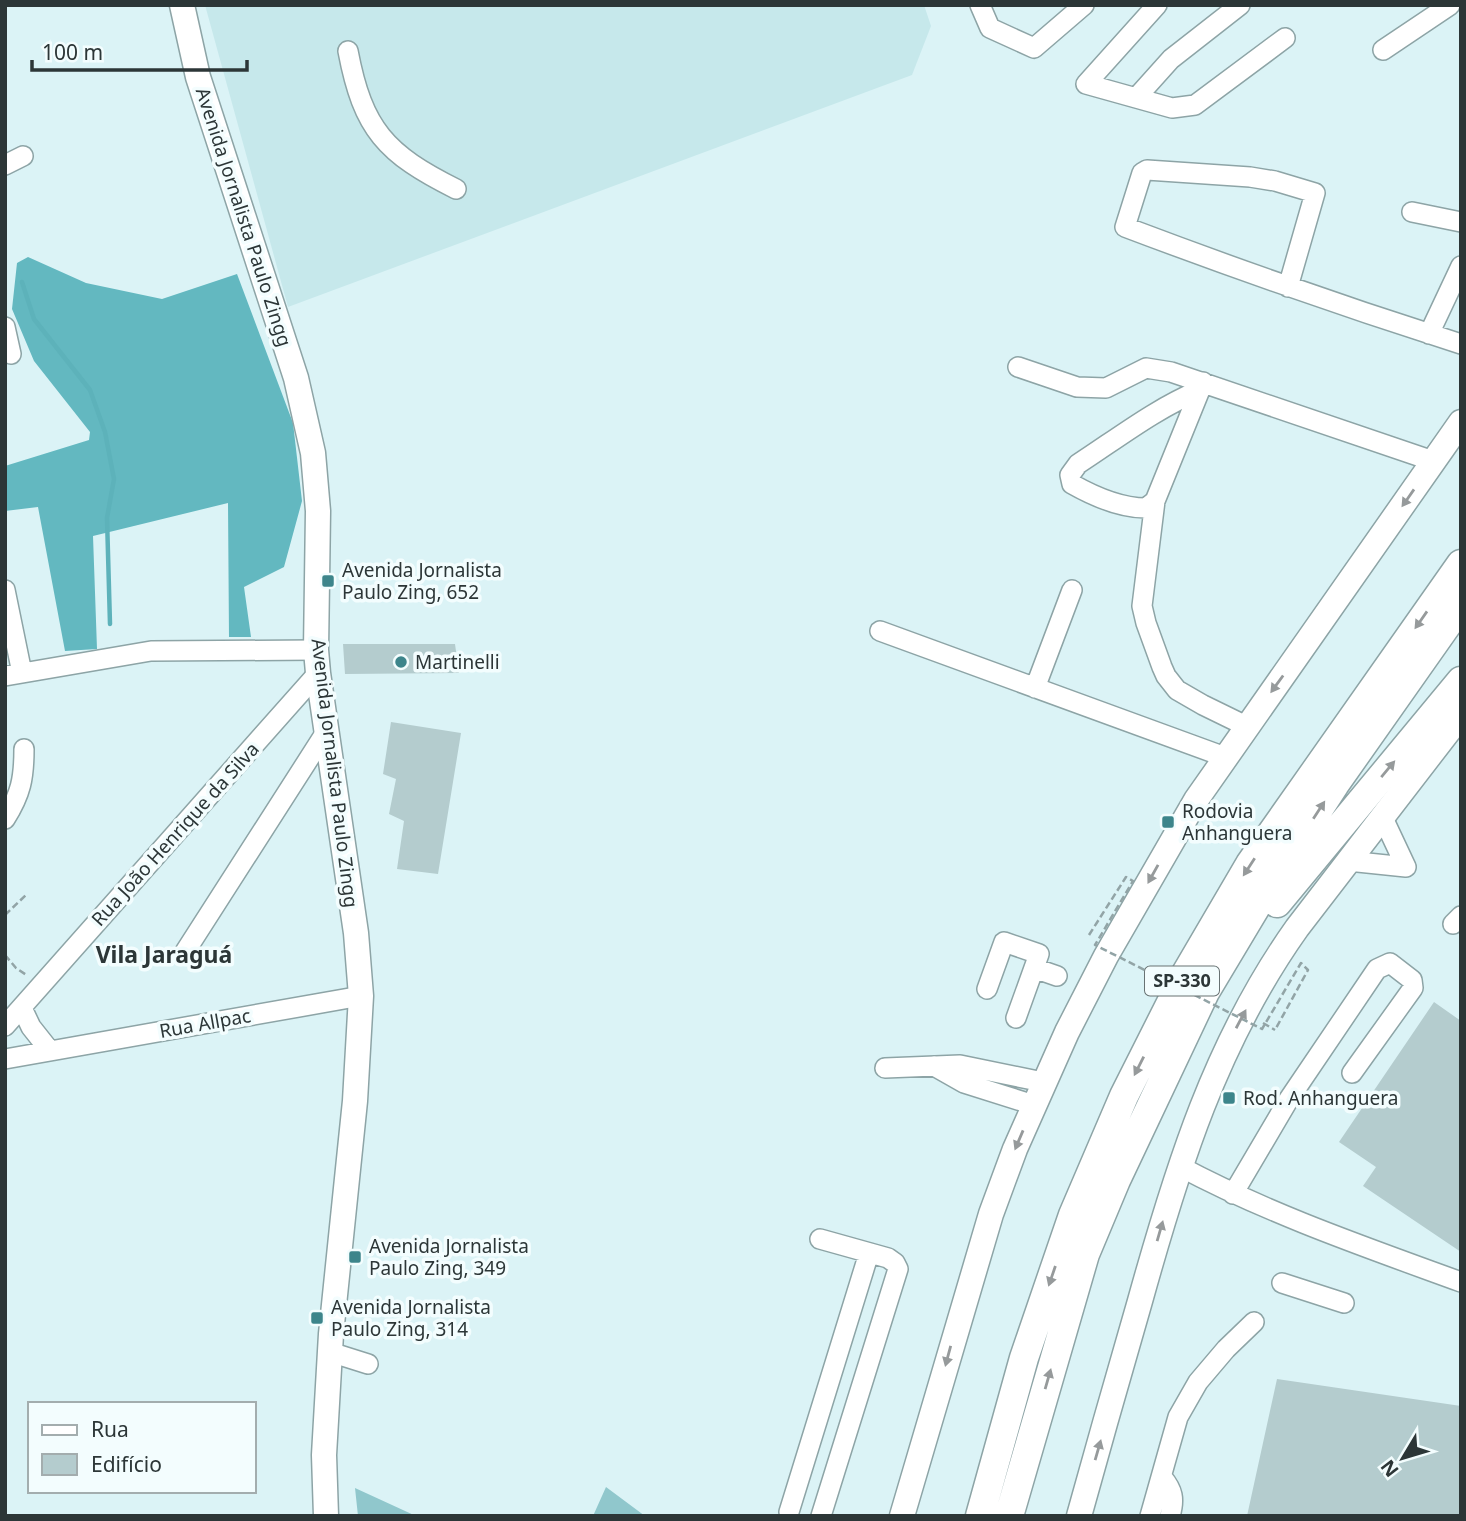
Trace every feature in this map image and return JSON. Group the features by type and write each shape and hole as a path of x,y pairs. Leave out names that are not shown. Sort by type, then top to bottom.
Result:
{"highway":[{"name":"SP-330","path":"980,1516 1024,1358 1073,1216 1124,1096 1185,975 1251,864 1461,564"},
{"name":"SP-330","path":"1009,1516 1085,1254 1116,1180 1205,992 1266,890 1335,784 1461,605"},
{"path":"1205,992 1461,681"},
{"path":"973,1516 999,1447"}],"main road":[{"name":"Avenida Jornalista Paulo Zingg","path":"182,5 198,77 296,378 313,453 318,512 317,662 356,933 361,996 355,1101 340,1230 330,1352 324,1455 326,1516"},
{"path":"902,1516 991,1214 1039,1094 1106,956 1173,837 1225,757 1461,422"},
{"path":"1079,1516 1179,1166 1212,1080 1262,982 1297,928 1461,715"}],"street":[{"path":"980,5 990,28 1034,48 1084,5"},
{"path":"1157,5 1086,85 1172,108 1195,105 1285,38"},
{"path":"1136,98 1171,59 1240,5"},
{"path":"1383,50 1450,5"},
{"path":"348,51 354,83 366,115 388,145 420,171 456,189"},
{"path":"1288,287 1315,193 1250,177 1147,170 1142,173 1125,227 1288,287 1461,344"},
{"path":"1412,212 1461,222"},
{"path":"1429,334 1461,266"},
{"path":"5,327 11,354"},
{"path":"1018,367 1077,387 1106,388 1146,368 1171,372 1201,386 1433,461"},
{"path":"1154,501 1146,508 1131,508 1086,492 1072,484 1070,475 1078,464 1201,386"},
{"path":"1201,386 1154,501 1142,606 1166,677 1177,690 1246,726"},
{"path":"5,590 14,675 151,652 317,662"},
{"path":"1035,688 1072,590"},
{"path":"880,631 1225,757"},
{"name":"Rua João Henrique da Silva","path":"5,1026 317,662"},
{"path":"183,955 326,732"},
{"path":"5,819 16,803 23,780 24,749"},
{"path":"1348,861 1406,867 1383,818"},
{"path":"987,989 1004,942 1039,954 1016,1018"},
{"path":"1233,1194 1289,1099 1377,969 1390,963 1412,980 1413,988 1352,1073"},
{"path":"1034,968 1057,976"},
{"name":"Rua Allpac","path":"5,1059 361,996"},
{"path":"22,1008 31,1027 50,1051"},
{"path":"884,1068 960,1065 1039,1094"},
{"path":"1179,1166 1233,1194 1319,1231 1461,1282"},
{"path":"820,1240 892,1260 898,1269 821,1516"},
{"path":"789,1512 869,1253"},
{"path":"1282,1283 1344,1303"},
{"path":"1150,1516 1178,1417 1198,1382 1254,1322"},
{"path":"330,1352 368,1364"},
{"path":"1161,1477 1173,1495 1170,1516"}],"path":[{"path":"1089,935 1125,877 1133,881 1095,945 1262,1029 1301,963 1308,970 1275,1030"},
{"path":"5,915 26,895"},
{"path":"5,954 16,968 42,985"}],"shaded area":[{"path":"205,5 924,5 931,26 912,75 288,307"},
{"path":"28,257 86,283 162,299 237,274 293,423 302,501 284,567 244,587 251,637 229,637 228,503 93,536 97,649 65,651 38,507 5,511 5,466 89,440 90,432 34,361 12,309 17,263"},
{"path":"606,1487 645,1516 593,1516"},
{"path":"355,1488 416,1516 358,1516"}],"building":[{"name":"Martinelli","path":"343,644 455,644 459,673 345,674"},
{"path":"391,722 461,733 438,874 397,869 404,821 389,814 396,779 383,774"},
{"path":"1434,1002 1461,1021 1461,1252 1363,1186 1376,1167 1339,1142"},
{"path":"1277,1379 1461,1406 1461,1516 1247,1516"}],"waterway":[{"path":"22,282 34,319 90,390 105,432 114,479 107,518 110,624"}],"place":[{"name":"Avenida Jornalista Paulo Zing, 652","path":"328,581"},
{"name":"Martinelli","path":"401,662"},
{"name":"Rodovia Anhanguera","path":"1168,822"},
{"name":"Rod. Anhanguera","path":"1229,1098"},
{"name":"Avenida Jornalista Paulo Zing, 349","path":"355,1257"},
{"name":"Avenida Jornalista Paulo Zing, 314","path":"317,1318"}],"district":[{"name":"Vila Jaraguá","path":"164,955"}]}
